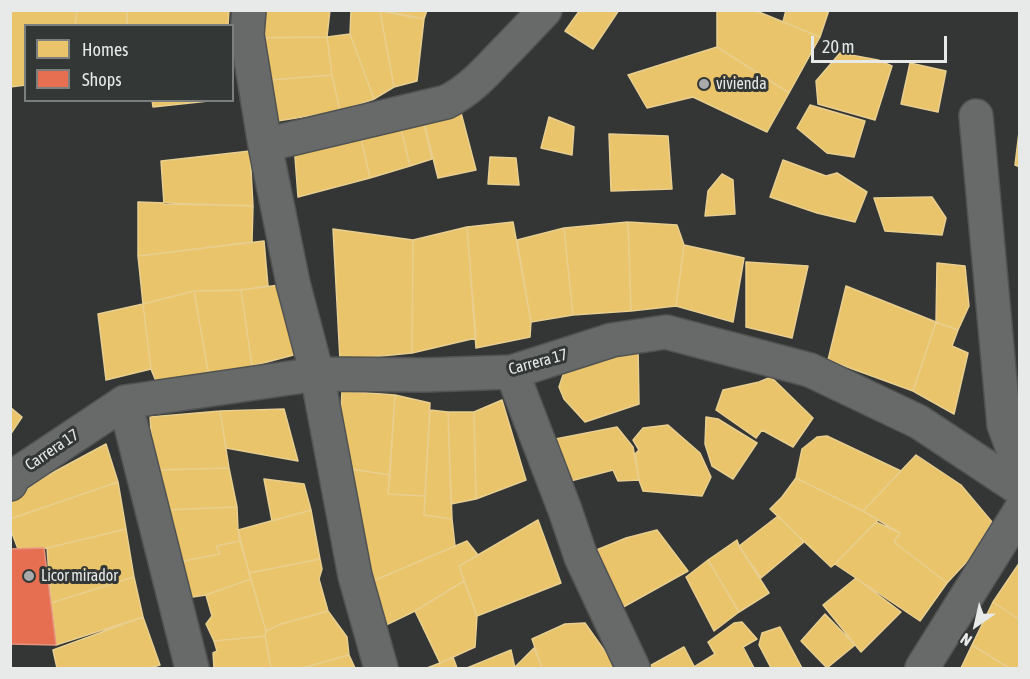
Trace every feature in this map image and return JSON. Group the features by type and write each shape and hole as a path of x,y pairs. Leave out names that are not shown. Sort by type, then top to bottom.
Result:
{"street":[{"path":"249,10 247,35 265,145 293,283 317,374 355,576 381,669"},
{"path":"265,145 435,105 456,97 488,70 545,10"},
{"path":"976,116 1004,425 1020,468"},
{"name":"Carrera 17","path":"10,484 14,476 125,402 317,374 425,375 512,372 612,340 666,332 810,370 919,422 1020,489"},
{"path":"512,372 581,557 633,669"},
{"path":"125,402 192,669"},
{"path":"922,669 1020,511"}],"building: Homes":[{"path":"10,10 77,10 75,24 24,24 24,85 10,87"},
{"path":"77,10 127,10 127,24 75,24"},
{"path":"127,10 229,10 228,24 127,24"},
{"path":"260,10 330,10 327,37 256,38"},
{"path":"351,10 380,11 394,87 374,99 350,34"},
{"path":"380,10 427,10 424,19"},
{"path":"580,10 619,10 593,49 565,31"},
{"path":"717,10 754,10 820,37 789,93 717,47"},
{"path":"786,10 829,10 820,37 783,22"},
{"path":"380,11 424,19 417,81 394,87"},
{"path":"350,34 374,99 340,111 327,37"},
{"path":"327,37 332,75 258,81 256,38"},
{"name":"vivienda","path":"717,47 789,93 767,132 693,97 647,108 628,75"},
{"path":"840,53 878,60 892,66 875,120 818,104 816,81"},
{"path":"910,63 946,71 938,112 901,104"},
{"path":"332,75 340,111 265,123 258,81"},
{"path":"152,102 199,102 153,107"},
{"path":"459,105 476,170 438,178 421,110"},
{"path":"810,105 865,121 854,157 827,153 797,128"},
{"path":"421,110 432,159 410,166 398,116"},
{"path":"398,116 410,166 370,178 359,129"},
{"path":"549,117 574,127 572,155 541,148"},
{"path":"359,129 370,178 298,197 294,144"},
{"path":"1020,132 1020,167 1015,165"},
{"path":"609,134 668,136 672,189 611,191"},
{"path":"250,151 253,206 164,204 161,161"},
{"path":"490,157 516,158 519,185 488,184"},
{"path":"783,160 826,176 837,173 867,192 855,222 817,213 770,197"},
{"path":"722,174 733,180 735,214 705,216 708,191"},
{"path":"932,197 946,218 942,235 885,231 874,198"},
{"path":"138,202 253,206 252,242 138,256"},
{"path":"513,222 531,322 530,337 476,348 467,227"},
{"path":"628,222 677,225 684,245 676,306 631,311"},
{"path":"628,222 631,311 573,315 564,228"},
{"path":"467,227 476,338 412,353 413,240"},
{"path":"564,228 573,315 531,322 517,240"},
{"path":"333,229 413,240 412,353 340,360"},
{"path":"264,241 268,286 241,290 194,291 143,304 138,256"},
{"path":"684,245 744,258 733,322 676,306"},
{"path":"746,262 808,266 792,338 746,327"},
{"path":"937,263 965,266 969,306 958,330 936,322"},
{"path":"287,284 301,353 252,366 241,290"},
{"path":"846,286 936,322 913,391 828,360"},
{"path":"241,290 252,366 209,377 194,291"},
{"path":"194,291 209,377 157,384 151,369 143,304"},
{"path":"143,304 151,369 106,380 98,314"},
{"path":"936,322 958,330 952,346 968,353 954,414 913,391"},
{"path":"638,344 639,404 585,422 564,399 559,387 565,369"},
{"path":"771,377 813,418 793,447 762,430 756,438 716,410 723,390"},
{"path":"342,391 395,395 390,475 338,467"},
{"path":"395,395 430,403 425,496 388,494"},
{"path":"502,400 526,480 476,499 474,412"},
{"path":"10,407 22,417 10,435"},
{"path":"284,409 298,461 226,448 220,411"},
{"path":"430,410 448,412 452,519 424,515"},
{"path":"220,411 229,468 160,470 153,460 150,417"},
{"path":"448,412 474,412 476,499 451,504"},
{"path":"706,417 718,419 757,443 733,479 712,466 705,444"},
{"path":"668,425 700,453 711,477 702,496 643,491 635,454 639,450 633,440 643,428"},
{"path":"617,427 633,447 639,480 618,481 613,470 559,484 540,442"},
{"path":"827,436 901,471 863,511 796,478 802,449 817,437"},
{"path":"106,444 118,482 10,519 10,503 39,480"},
{"path":"916,455 961,485 992,522 972,556 947,583 894,542 900,533 863,511"},
{"path":"338,467 390,475 388,494 425,496 424,515 452,519 455,546 366,584"},
{"path":"229,468 237,507 166,510 160,470"},
{"path":"796,478 878,520 831,567 770,509"},
{"path":"264,479 304,484 311,510 272,521"},
{"path":"118,482 126,529 47,548 18,549 10,528 10,519"},
{"path":"237,507 240,541 216,546 220,554 178,562 166,510"},
{"path":"311,510 320,559 249,573 238,530"},
{"path":"778,516 804,542 761,578 739,546"},
{"path":"538,520 561,583 477,616 459,566"},
{"path":"876,522 900,533 894,542 947,583 920,621 835,564"},
{"path":"126,529 134,577 51,603 47,548"},
{"path":"657,530 688,571 618,610 589,553 626,538"},
{"path":"737,540 769,593 739,612 708,560"},
{"path":"240,541 251,579 206,595 186,598 178,562 220,554 216,546"},
{"path":"467,541 478,555 459,566 464,581 415,611 386,625 366,584"},
{"path":"320,559 322,569 319,579 328,611 281,624 266,631 249,573"},
{"path":"708,560 739,612 714,631 686,577"},
{"path":"1020,562 1020,620 993,602"},
{"path":"134,577 143,617 56,645 51,603"},
{"path":"856,578 901,612 861,652 823,605"},
{"path":"251,579 266,631 265,636 214,641 206,624 212,616 206,595"},
{"path":"464,581 477,616 475,647 440,663 415,611"},
{"path":"993,602 1020,620 1020,668 1009,668 972,645"},
{"path":"328,611 347,637 349,655 302,668 271,668 266,631 281,624"},
{"path":"825,614 855,645 827,668 801,641"},
{"path":"143,617 160,665 150,668 57,668 53,650"},
{"path":"742,622 757,639 743,647 754,668 694,667 715,654 708,642 734,623"},
{"path":"585,623 616,667 542,668 532,639 565,624"},
{"path":"780,627 802,668 771,668 759,645 762,633"},
{"path":"265,636 271,668 214,668 213,653 217,651 214,641"},
{"path":"972,645 1009,668 961,668"},
{"path":"684,647 695,668 646,668"},
{"path":"534,648 542,668 515,668 515,667"},
{"path":"511,650 515,668 467,668"},
{"path":"349,655 355,668 302,668"},
{"path":"453,657 457,668 427,668 440,663"}],"building: Shops":[{"name":"Licor mirador","path":"44,548 56,645 10,644 10,549"}],"place":[{"name":"vivienda","path":"704,84"},
{"name":"Licor mirador","path":"29,576"}]}
